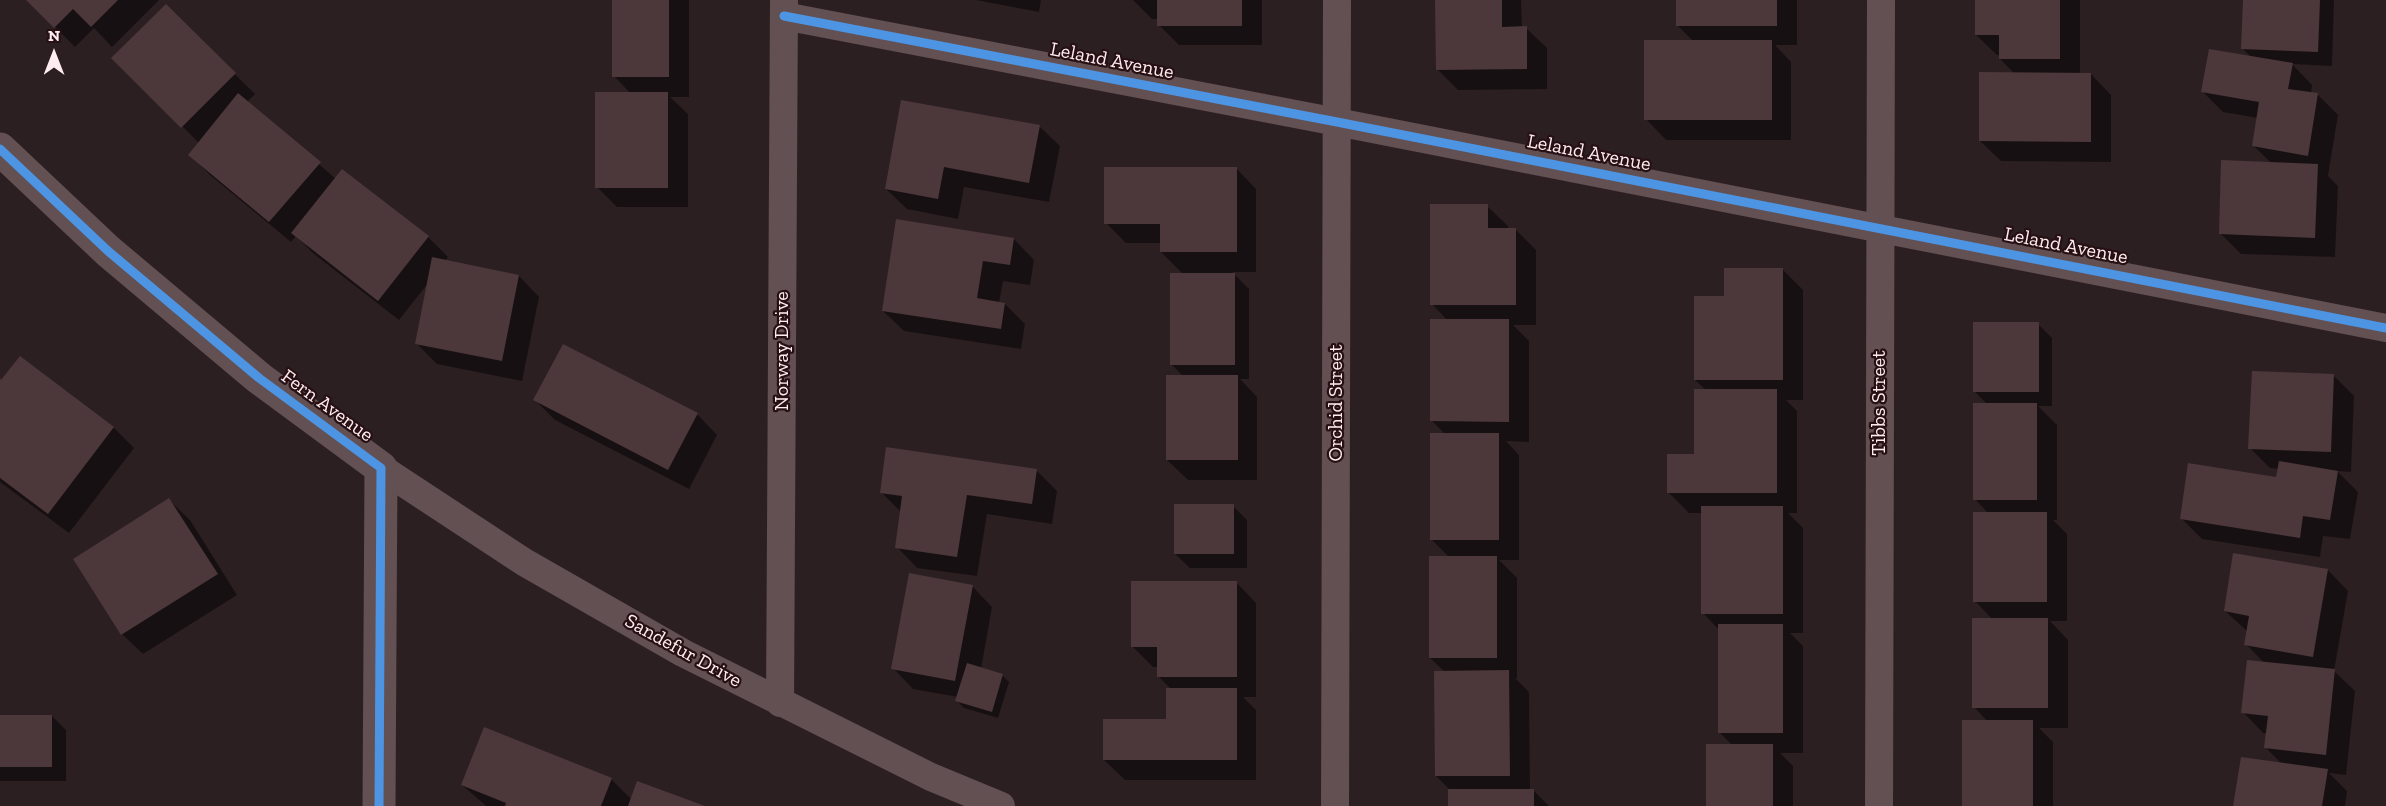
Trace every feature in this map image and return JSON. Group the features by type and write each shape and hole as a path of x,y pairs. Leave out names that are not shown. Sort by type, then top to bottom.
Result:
{"street":[{"name":"Orchid Street","path":"1335,806 1337,0"},
{"name":"Tibbs Street","path":"1879,806 1881,0"},
{"name":"Leland Avenue","path":"784,8 1337,122 2386,328"},
{"name":"Norway Drive","path":"780,703 784,8"},
{"name":"Fern Avenue","path":"0,149 108,251 259,378 381,468 379,806"},
{"name":"Sandefur Drive","path":"381,468 525,562 683,653 931,777 1001,806"}],"building":[{"path":"26,0 118,0 91,27 73,9 54,28"},
{"path":"612,0 669,0 669,77 612,77"},
{"path":"1157,0 1242,0 1242,26 1157,26"},
{"path":"1435,0 1502,0 1502,27 1527,26 1527,69 1436,70"},
{"path":"1676,0 1777,0 1777,26 1676,26"},
{"path":"1975,0 2060,0 2060,59 1999,59 1999,35 1975,35"},
{"path":"2243,0 2320,0 2318,52 2241,49"},
{"path":"166,4 236,73 181,128 111,58"},
{"path":"1644,40 1772,40 1772,120 1644,120"},
{"path":"2209,49 2293,63 2288,89 2318,93 2308,156 2252,146 2259,102 2201,92"},
{"path":"1979,72 2091,73 2091,142 1979,141"},
{"path":"595,92 668,92 668,188 595,188"},
{"path":"238,93 321,162 269,222 188,155"},
{"path":"901,100 1040,125 1029,183 944,167 938,199 885,189"},
{"path":"2221,160 2318,164 2315,238 2219,234"},
{"path":"1104,167 1237,167 1237,252 1160,252 1160,224 1104,224"},
{"path":"342,169 429,236 378,301 291,233"},
{"path":"1430,204 1488,204 1488,228 1516,228 1516,305 1430,305"},
{"path":"896,219 1014,238 1010,265 983,261 977,298 1005,303 1001,329 882,311"},
{"path":"432,257 519,275 502,361 415,344"},
{"path":"1724,268 1783,268 1783,380 1694,380 1694,296 1724,296"},
{"path":"1170,273 1235,273 1235,365 1170,365"},
{"path":"1430,319 1509,319 1509,422 1430,421"},
{"path":"1973,322 2039,322 2039,392 1973,392"},
{"path":"563,344 698,413 668,470 533,400"},
{"path":"20,356 114,427 48,514 0,478 0,378 1,380"},
{"path":"2252,371 2334,374 2331,452 2248,449"},
{"path":"1166,375 1238,375 1238,460 1166,460"},
{"path":"1694,389 1777,389 1777,493 1667,493 1667,454 1694,454"},
{"path":"1973,403 2037,403 2037,500 1973,500"},
{"path":"1430,433 1499,433 1499,540 1430,540"},
{"path":"886,447 1037,469 1032,504 967,495 957,557 895,548 902,496 880,493"},
{"path":"2279,461 2338,471 2330,520 2303,516 2300,538 2180,519 2188,463 2276,477"},
{"path":"169,498 218,574 121,635 73,559"},
{"path":"1174,504 1234,504 1234,554 1174,554"},
{"path":"1701,506 1783,506 1783,614 1701,614"},
{"path":"1973,512 2047,512 2047,602 1973,602"},
{"path":"2233,553 2328,569 2313,657 2244,645 2249,616 2224,611"},
{"path":"1429,556 1497,556 1497,658 1429,658"},
{"path":"909,573 973,585 955,681 891,669"},
{"path":"1131,581 1237,581 1237,677 1157,677 1157,647 1131,647"},
{"path":"1972,618 2048,618 2048,708 1972,708"},
{"path":"1718,624 1783,624 1783,733 1718,733"},
{"path":"2247,660 2335,669 2326,755 2264,748 2268,716 2241,713"},
{"path":"967,663 1003,674 992,712 955,701"},
{"path":"1509,670 1510,776 1435,776 1434,671"},
{"path":"1166,688 1237,688 1237,760 1103,760 1103,719 1166,719"},
{"path":"0,715 52,715 52,767 0,767"},
{"path":"1962,720 2033,720 2033,806 1962,806"},
{"path":"484,727 612,778 601,806 505,806 506,803 461,785"},
{"path":"1706,744 1773,744 1773,806 1706,806"},
{"path":"2241,757 2328,769 2322,806 2233,806"},
{"path":"637,781 705,806 628,806"},
{"path":"1448,789 1534,789 1534,806 1448,806"}],"cycle path":[{"path":"784,16 2386,328"},
{"path":"0,149 108,251 259,378 381,468 379,806"}]}
